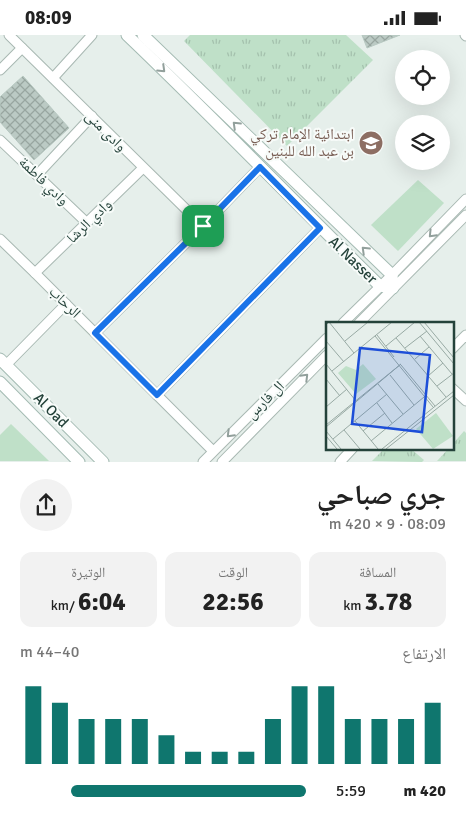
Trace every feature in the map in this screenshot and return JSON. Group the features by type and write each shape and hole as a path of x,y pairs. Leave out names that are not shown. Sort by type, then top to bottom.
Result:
{"street":[{"name":"وادى منى","path":"10,35 203,226"},
{"path":"53,78 92,35"},
{"name":"Al Nasser","path":"127,35 145,39 392,275 393,288 380,286 320,228 260,167 145,39"},
{"path":"0,70 22,47"},
{"path":"37,175 92,116"},
{"name":"وادي فاطمة","path":"0,139 87,223"},
{"path":"95,333 260,167"},
{"name":"وادي الرشا","path":"35,273 143,168"},
{"path":"344,322 466,199"},
{"path":"360,322 466,215"},
{"path":"157,395 320,228"},
{"name":"الرحاب","path":"0,239 213,451"},
{"path":"3,362 66,304"},
{"path":"454,347 466,335"},
{"name":"ال فارس","path":"203,461 326,339"},
{"name":"ال فارس","path":"222,461 326,356"},
{"name":"Al Oad","path":"3,362 103,461"},
{"name":"Al Oad","path":"0,382 79,461"},
{"path":"454,390 466,401"},
{"path":"341,461 352,449"}],"green space":[{"path":"190,35 346,35 373,60 287,146 184,41"},
{"path":"418,180 444,203 398,251 371,225"},
{"path":"11,424 49,461 0,461 0,435"},
{"path":"464,431 466,433 466,461 437,461 448,449 454,449 454,443"},
{"path":"384,449 411,449 424,460 422,462 372,461"}],"building":[{"path":"362,35 400,35 367,48"},
{"path":"23,76 69,128 34,160 0,122 0,97"}],"place":[{"name":"ابتدائية الإمام تركي بن عبد الله للبنين","path":"371,143"}],"route":[{"path":"260,167 320,228 157,395 95,333 203,226 260,167"}]}
